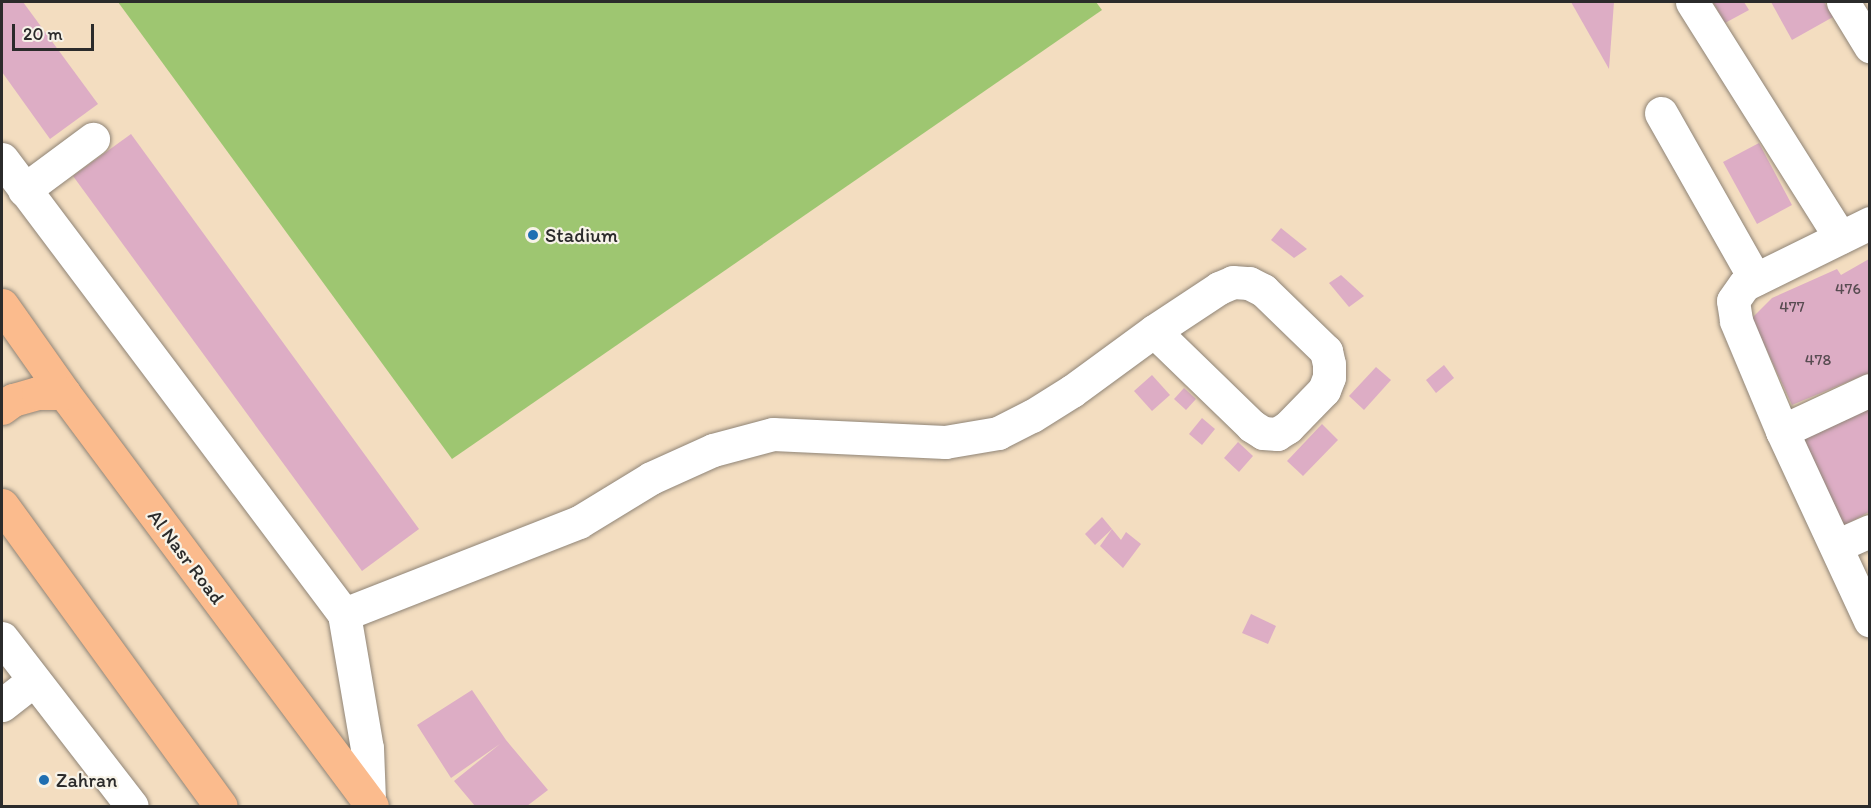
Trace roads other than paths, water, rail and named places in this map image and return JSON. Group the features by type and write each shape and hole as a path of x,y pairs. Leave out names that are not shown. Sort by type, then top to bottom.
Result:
{"main road":[{"name":"Al Nasr Road","path":"2,305 64,393 371,804"},
{"path":"2,408 13,400 38,393 64,393"},
{"path":"2,505 221,807"}],"street":[{"path":"1692,2 1840,237"},
{"path":"1843,2 1869,46"},
{"path":"1661,113 1755,279"},
{"path":"24,190 93,139"},
{"path":"2,159 344,614 367,748 371,804"},
{"path":"1869,223 1755,279 1737,292 1733,311 1782,431 1869,621"},
{"path":"344,614 579,522 651,478 713,450 773,435 945,442 998,433 1032,416 1072,391 1154,331 1219,288 1233,282 1249,283 1263,290 1326,351 1329,377 1324,390 1288,427 1277,434 1263,433 1252,426 1154,331"},
{"path":"1782,431 1869,390"},
{"path":"1836,546 1869,531"},
{"path":"2,638 132,807"},
{"path":"2,705 33,681"}],"place":[{"name":"Stadium","path":"533,235"},
{"name":"Zahran","path":"44,780"}]}
